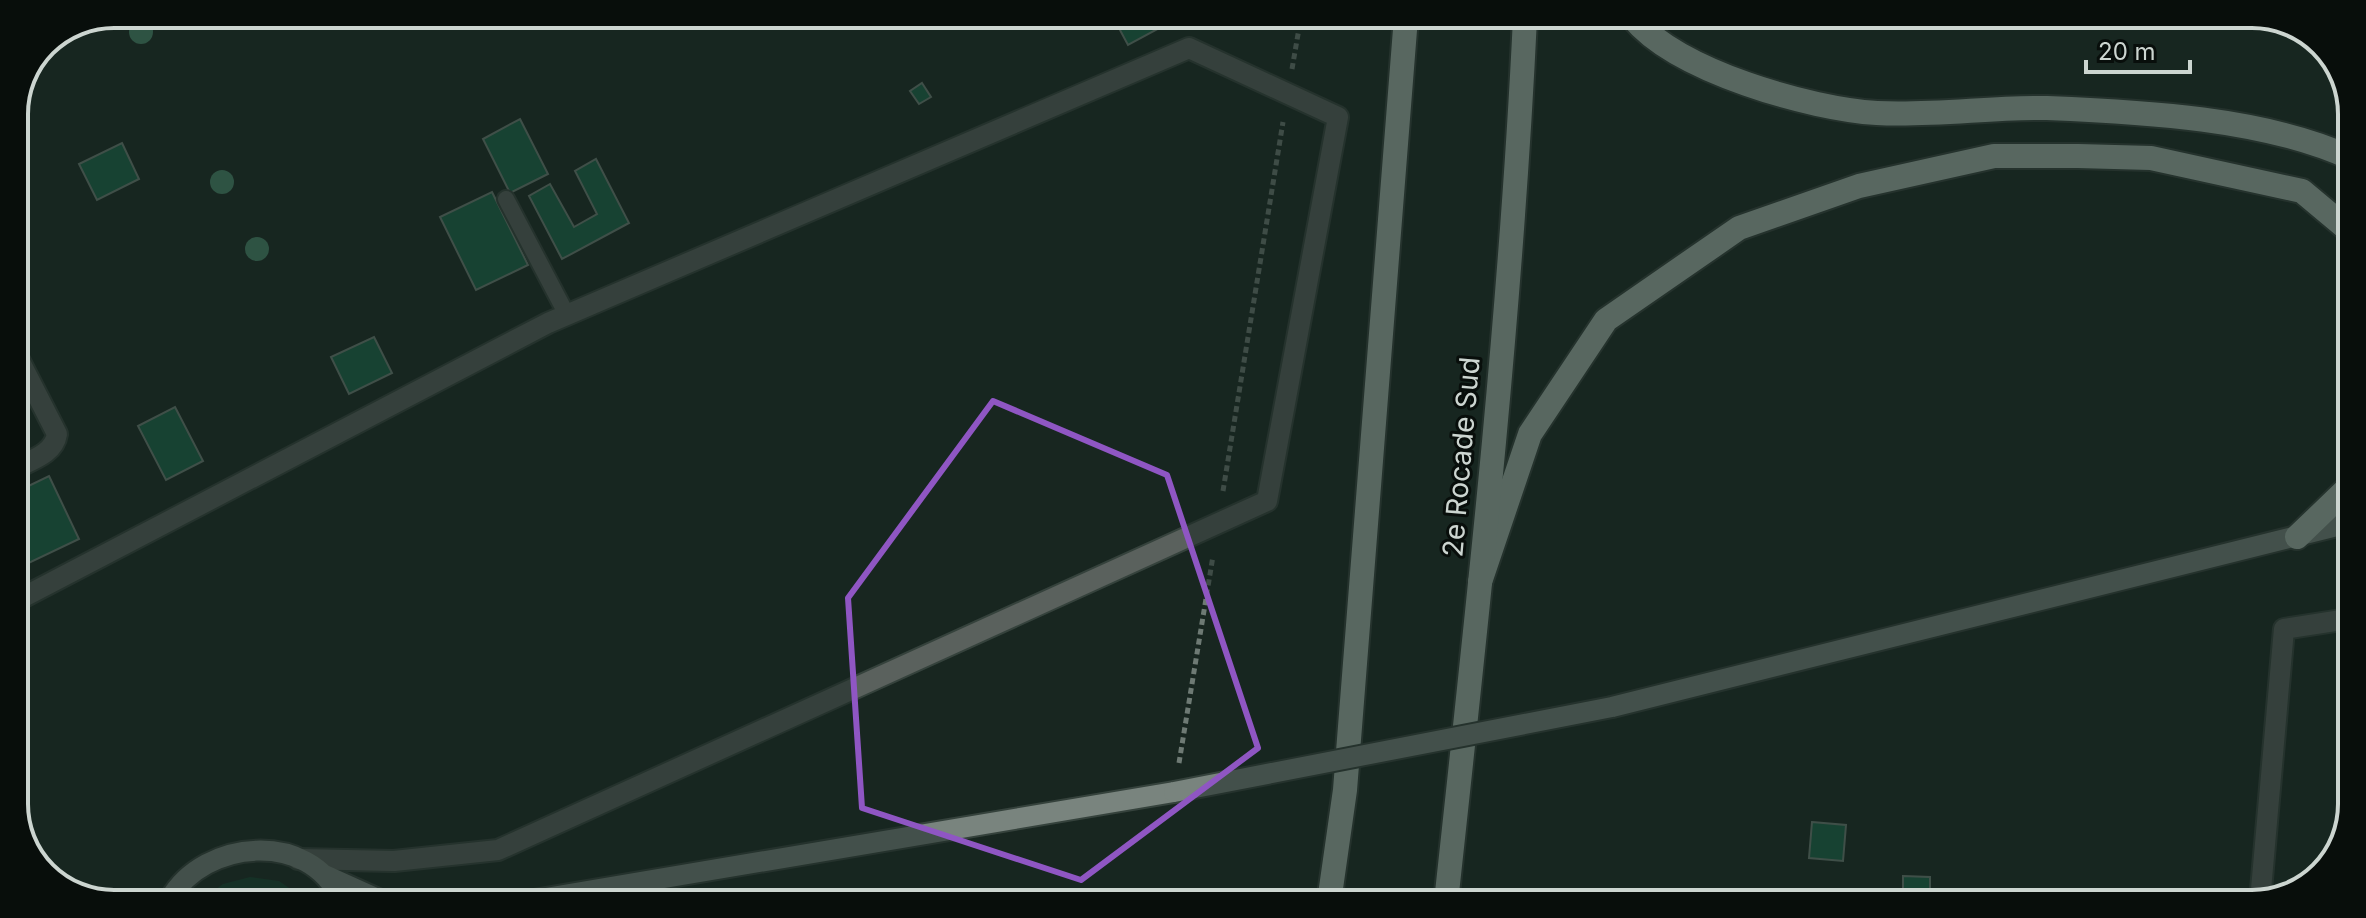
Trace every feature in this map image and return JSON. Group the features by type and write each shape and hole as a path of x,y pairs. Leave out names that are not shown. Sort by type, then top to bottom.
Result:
{"highway":[{"path":"1331,890 1345,790 1405,28"},
{"name":"2e Rocade Sud","path":"1447,890 1480,582 1517,173 1524,28"},
{"path":"1642,28 1698,64 1757,89 1819,104 1876,113 2044,108 2135,113 2234,125 2319,144 2338,152"},
{"path":"1480,582 1530,434 1606,320 1739,228 1859,186 1994,156 2151,158 2302,191 2338,204"},
{"path":"2302,191 2338,221"},
{"path":"2297,537 2338,498"}],"main road":[{"path":"593,890 1174,792 1612,707 2338,526"},
{"path":"175,890 206,862 245,850 266,850 298,859 358,890"},
{"path":"323,874 334,890"}],"street":[{"path":"28,595 567,315 1189,48 1338,117 1267,501 498,850 394,861 298,859"},
{"path":"28,377 57,434 56,443 50,450 28,462"},
{"path":"2261,889 2284,629 2338,621"}],"lane":[{"path":"506,199 567,315"}],"path":[{"path":"1174,792 1299,28"}],"highlighted area":[{"path":"993,401 1167,475 1258,748 1081,880 862,808 848,598"}],"green space":[{"path":"250,877 279,881 292,890 215,890 223,884"}],"building":[{"path":"1119,28 1159,28 1128,45"},
{"path":"922,83 931,97 919,104 910,91"},
{"path":"520,119 548,174 510,193 483,139"},
{"path":"122,143 139,179 97,200 79,164"},
{"path":"596,159 629,223 562,259 529,196 550,184 574,227 597,214 575,171"},
{"path":"492,192 528,265 476,290 440,217"},
{"path":"374,337 392,373 349,394 331,357"},
{"path":"175,407 203,461 166,480 138,426"},
{"path":"49,476 79,539 28,563 28,486"},
{"path":"1812,822 1846,825 1843,861 1809,858"},
{"path":"1903,876 1930,877 1930,890 1903,890"}]}
